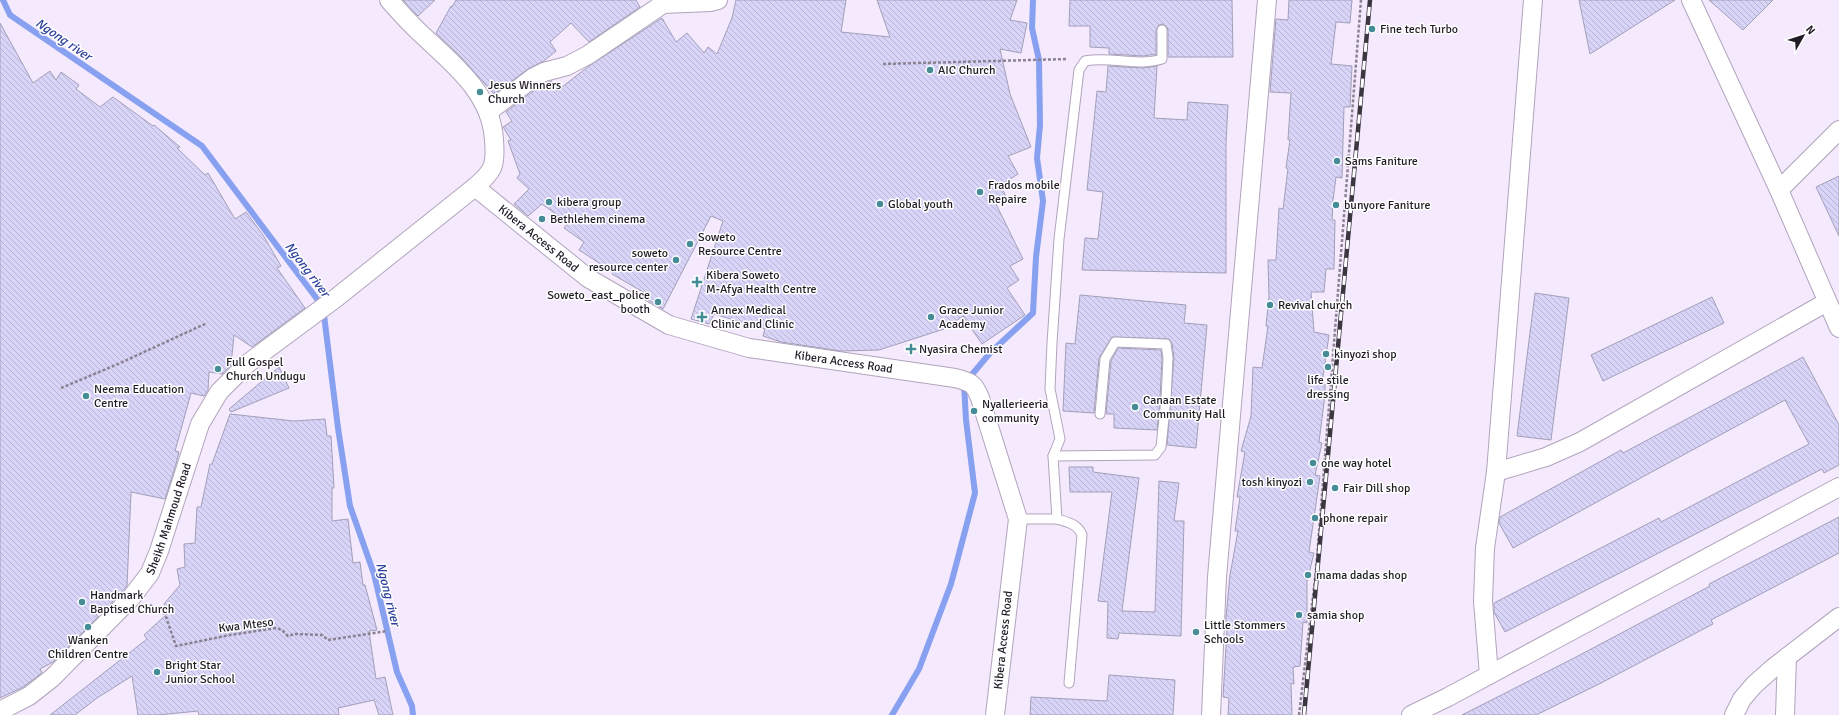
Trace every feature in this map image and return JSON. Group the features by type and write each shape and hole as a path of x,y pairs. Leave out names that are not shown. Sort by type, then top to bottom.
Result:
{"street":[{"path":"389,0 414,27 459,68 480,97 488,112 494,133 495,162 486,176 474,187"},
{"path":"488,112 534,77 544,72 567,66 588,55 663,4 710,2 718,0"},
{"path":"1211,715 1217,577 1267,0"},
{"path":"1489,674 1484,601 1485,548 1496,472 1533,0"},
{"path":"1691,0 1779,190 1839,328"},
{"path":"1779,190 1839,130"},
{"name":"Sheikh Mahmoud Road","path":"0,711 29,696 52,678 131,598 150,573 159,551 200,424 219,392 247,364 336,298 474,187"},
{"name":"Kibera Access Road","path":"474,187 588,278 669,325 749,348 965,380 976,388 1018,519 995,715"},
{"path":"1496,472 1546,457 1580,442 1827,302"},
{"path":"1411,715 1448,697 1839,487"},
{"path":"1734,715 1742,699 1754,685 1787,657 1839,618"},
{"path":"1785,715 1787,657"}],"lane":[{"path":"1057,519 1053,456 1060,439 1050,390 1052,343 1059,239 1079,70 1085,61 1098,59 1151,63 1162,59 1162,30"},
{"path":"1053,456 1156,455 1161,447 1166,399 1168,358 1166,344 1115,342 1105,359 1100,414"},
{"path":"1018,519 1057,519 1076,526 1080,529 1082,534 1069,683"}],"path":[{"path":"1298,715 1316,571 1361,0"},
{"path":"883,64 1064,59"},
{"path":"61,388 207,323"},
{"name":"Kwa Mteso","path":"131,598 144,601 165,614 176,646 230,635 276,628 282,630 288,636 295,634 322,635 328,640 387,631"}],"building":[{"path":"403,0 435,0 418,16"},
{"path":"456,0 636,0 640,7 589,42 571,23 550,42 556,51 544,61 528,69 494,94 461,57 436,33"},
{"path":"736,0 846,0 841,32 890,37 877,0 1017,0 1010,20 1027,23 1021,53 1000,49 1010,94 1031,147 1008,156 1018,174 1001,185 1006,197 995,202 1023,259 1010,266 1019,280 1007,288 1025,315 982,344 963,316 944,329 879,350 841,351 781,342 763,336 765,329 714,314 709,324 691,319 723,221 711,216 663,309 648,300 650,296 612,274 613,272 579,250 584,242 564,228 568,223 542,204 528,216 514,204 529,189 517,178 520,174 508,141 511,140 503,127 512,121 506,112 540,86 548,82 552,81 557,91 589,66 662,18 676,42 687,33 704,53 708,47 717,54 732,18"},
{"path":"1070,0 1232,0 1233,57 1168,57 1168,30 1167,27 1162,24 1159,25 1156,30 1156,54 1143,56 1109,54 1109,48 1090,47 1090,26 1069,26"},
{"path":"1289,0 1352,0 1350,23 1336,22 1331,64 1352,66 1350,107 1344,107 1342,178 1336,177 1333,200 1332,220 1335,220 1334,269 1326,269 1324,292 1311,292 1314,332 1329,335 1322,384 1325,384 1325,395 1319,442 1322,443 1315,475 1320,476 1309,552 1314,553 1307,582 1307,623 1303,622 1300,666 1293,667 1294,684 1291,683 1292,715 1228,715 1229,698 1223,697 1227,630 1225,629 1230,575 1238,531 1235,531 1240,497 1237,497 1245,452 1241,451 1251,416 1253,367 1262,368 1268,326 1266,326 1269,297 1268,260 1276,260 1279,208 1283,209 1288,169 1286,168 1290,140 1288,140 1291,93 1270,92 1276,19 1288,20"},
{"path":"1579,0 1675,0 1590,54"},
{"path":"1709,0 1773,0 1743,30"},
{"path":"0,23 33,83 50,71 56,80 61,72 79,85 76,89 100,107 113,97 153,126 154,125 180,147 177,148 205,175 208,173 235,219 246,212 263,235 281,266 277,268 305,308 252,347 234,335 231,365 222,374 209,372 208,390 204,396 191,393 175,451 179,452 165,499 131,492 127,586 107,608 94,611 98,617 53,662 40,669 42,673 23,687 0,698"},
{"path":"1108,66 1143,68 1157,66 1154,118 1187,120 1188,102 1228,105 1226,142 1226,273 1082,270 1085,238 1098,239 1103,192 1087,190 1097,91 1106,92"},
{"path":"1839,176 1839,236 1816,187"},
{"path":"1535,293 1569,298 1551,440 1517,436"},
{"path":"1080,295 1186,305 1184,323 1207,325 1196,448 1167,445 1174,358 1172,343 1169,339 1112,337 1099,358 1094,413 1063,411 1066,343 1075,344"},
{"path":"1712,297 1724,323 1603,381 1591,355"},
{"path":"1118,348 1161,350 1160,399 1157,430 1114,428 1114,414 1106,414 1111,361"},
{"path":"1803,357 1839,425 1839,465 1824,473 1822,469 1505,632 1494,612 1494,603 1659,518 1661,522 1809,444 1785,400 1513,548 1499,523 1500,517 1621,450 1623,453"},
{"path":"279,367 289,388 231,412 229,409"},
{"path":"230,414 294,421 325,419 327,436 331,436 334,488 332,488 332,521 348,519 353,563 360,562 363,585 365,585 377,630 369,631 376,679 385,677 393,715 379,715 374,700 338,708 339,715 199,715 198,711 158,715 138,715 132,676 97,698 75,715 50,715 147,639 144,635 167,614 164,604 180,585 177,569 185,567 184,544 195,543 197,507 201,507 210,464 212,464"},
{"path":"1069,467 1093,467 1093,472 1139,478 1122,611 1155,612 1159,481 1179,483 1174,521 1184,521 1181,636 1119,633 1118,639 1107,638 1108,602 1098,601 1112,492 1070,492"},
{"path":"1839,517 1839,553 1711,620 1713,624 1601,683 1536,715 1462,715 1578,656 1710,586 1709,584"},
{"path":"1109,675 1175,680 1173,715 1030,715 1031,697 1107,701"}],"waterway":[{"name":"Ngong river","path":"3,0 10,15 202,146 323,307 338,428 350,506 374,574 397,672 412,706 413,715"},
{"path":"892,715 919,669 951,584 975,493 966,420 964,384 990,353 1033,313 1036,257 1043,201 1037,158 1040,125 1039,60 1032,28 1033,0"}],"railway":[{"path":"1304,715 1370,0"}],"place":[{"name":"Fine tech Turbo","path":"1372,29"},
{"name":"AIC Church","path":"930,70"},
{"name":"Jesus Winners Church","path":"480,92"},
{"name":"Sams Faniture","path":"1337,161"},
{"name":"Frados mobile Repaire","path":"980,192"},
{"name":"kibera group","path":"549,202"},
{"name":"Global youth","path":"880,204"},
{"name":"bunyore Faniture","path":"1336,205"},
{"name":"Bethlehem cinema","path":"542,219"},
{"name":"Soweto Resource Centre","path":"690,244"},
{"name":"soweto resource center","path":"676,260"},
{"name":"Kibera Soweto M-Afya Health Centre","path":"697,282"},
{"name":"Soweto_east_police booth","path":"658,302"},
{"name":"Revival church","path":"1270,305"},
{"name":"Annex Medical Clinic and Clinic","path":"702,317"},
{"name":"Grace Junior Academy","path":"931,317"},
{"name":"Nyasira Chemist","path":"911,349"},
{"name":"kinyozi shop","path":"1326,354"},
{"name":"life stile dressing","path":"1328,367"},
{"name":"Full Gospel Church Undugu","path":"218,369"},
{"name":"Neema Education Centre","path":"86,396"},
{"name":"Canaan Estate Community Hall","path":"1135,407"},
{"name":"Nyallerieeria community","path":"974,411"},
{"name":"one way hotel","path":"1313,463"},
{"name":"tosh kinyozi","path":"1310,482"},
{"name":"Fair Dill shop","path":"1335,488"},
{"name":"phone repair","path":"1315,518"},
{"name":"mama dadas shop","path":"1308,575"},
{"name":"Handmark Baptised Church","path":"82,602"},
{"name":"samia shop","path":"1299,615"},
{"name":"Wanken Children Centre","path":"88,627"},
{"name":"Little Stommers Schools","path":"1196,632"},
{"name":"Bright Star Junior School","path":"157,672"}]}
